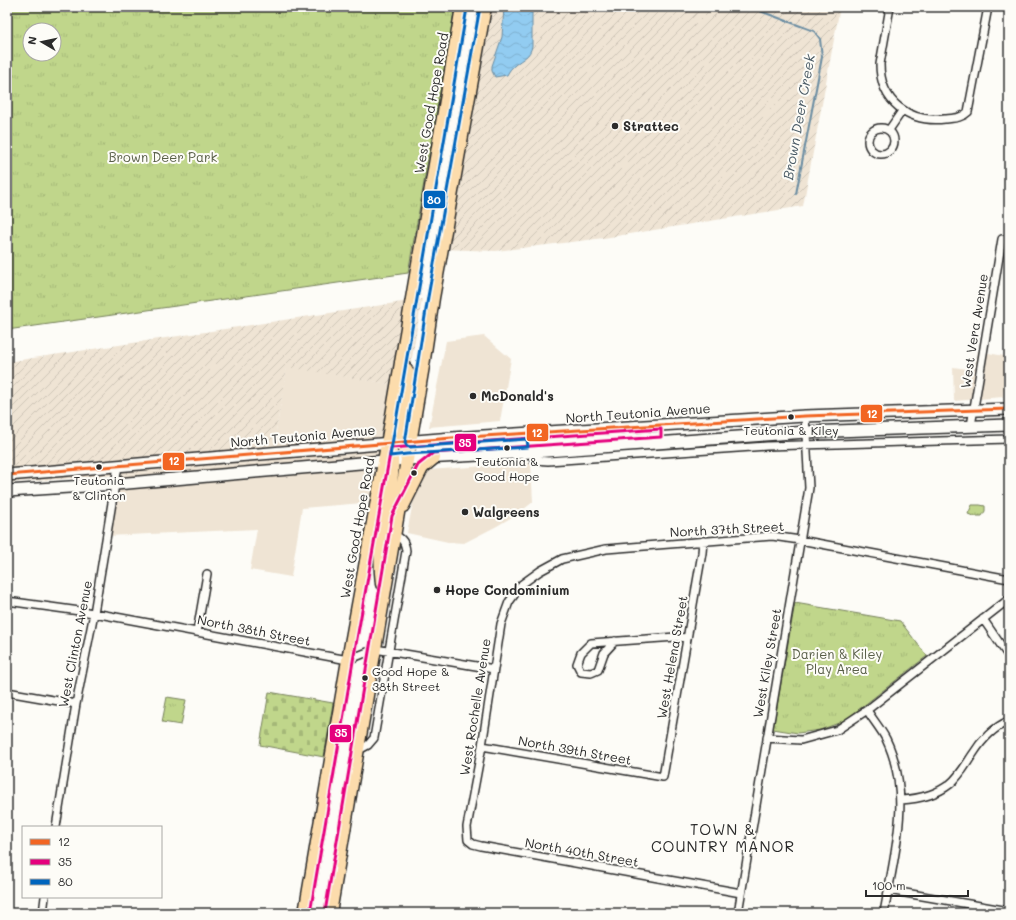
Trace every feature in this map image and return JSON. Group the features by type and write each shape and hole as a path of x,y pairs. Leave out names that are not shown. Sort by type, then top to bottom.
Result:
{"main road":[{"name":"West Good Hope Road","path":"387,443 462,7"},
{"path":"405,442 433,298 485,7"},
{"path":"330,913 384,595 398,538 397,518 407,459 405,442 400,430 409,375 401,362"},
{"name":"North Teutonia Avenue","path":"7,475 387,443 805,416 1009,409"},
{"path":"7,491 116,484 407,459 534,456 806,432 1009,425"},
{"path":"384,595 376,535 392,475 388,461 392,451 387,443"},
{"path":"397,518 422,468 434,458"},
{"name":"West Good Hope Road","path":"305,913 348,660 376,535"}],"street":[{"path":"890,7 880,64 880,73 886,92 892,101 902,111 930,120 961,117 966,114 970,108 988,7"},
{"path":"889,130 902,111"},
{"name":"West Vera Avenue","path":"970,426 1002,239"},
{"name":"West Kiley Street","path":"738,913 809,488 805,416"},
{"path":"534,456 548,461 767,446 1009,439"},
{"name":"West Clinton Avenue","path":"56,826 76,704 94,613 118,466"},
{"path":"357,751 368,745 374,738 406,551 398,538 376,535"},
{"name":"North 37th Street","path":"522,584 540,571 564,559 606,549 772,536 1009,579"},
{"name":"West Helena Street","path":"663,777 703,541"},
{"path":"197,632 207,574"},
{"name":"West Rochelle Avenue","path":"468,840 467,827 482,746 501,624 509,602 522,584"},
{"path":"767,738 801,740 837,730 867,710 1009,599"},
{"name":"North 38th Street","path":"7,601 94,613 348,660"},
{"path":"983,619 1009,657"},
{"path":"615,641 604,653 598,670 591,673 581,672 577,664 581,653 590,643 615,641 676,637 687,638"},
{"path":"348,660 375,648 494,669"},
{"path":"7,692 76,704"},
{"path":"867,710 886,738 896,766 901,800 899,829 884,913"},
{"path":"901,800 930,795 950,784 962,772 973,753 986,737 1004,723 1009,721"},
{"name":"North 39th Street","path":"482,746 663,777"},
{"name":"North 40th Street","path":"468,840 473,844 480,846 741,893"},
{"path":"888,890 1009,911"},
{"path":"43,913 45,898"}],"shaded area":[{"path":"485,7 840,7 803,206 604,238 496,251 442,249"},
{"path":"422,299 407,387 287,367 271,461 7,483 7,362"},
{"path":"484,336 511,359 500,421 429,427 446,341"},
{"path":"978,351 1009,357 1003,397 954,401 953,367 974,370"},
{"path":"287,366 407,387 387,501 302,508 291,577 250,570 257,529 107,536 117,475 271,461"},
{"path":"531,463 533,502 519,513 497,526 464,543 448,542 407,533 413,502 428,470"}],"green space":[{"name":"Brown Deer Park","path":"7,7 455,7 408,273 7,330"},
{"path":"972,505 985,506 985,511 982,516 973,516 968,514"},
{"name":"Darien & Kiley Play Area","path":"795,603 900,621 927,656 844,721 820,730 798,733 773,729"},
{"path":"269,692 333,703 324,757 260,745"},
{"path":"167,697 186,700 181,725 162,722"}],"water":[{"path":"504,7 532,7 532,46 530,53 513,67 507,75 495,77 492,71 492,66 502,37"}],"waterway":[{"name":"Brown Deer Creek","path":"760,11 814,31 820,39 822,57 796,194"}],"transit line":[{"name":"80","path":"467,8 390,456 528,447 527,439 410,447 405,443 428,297 480,7"},
{"name":"12","path":"7,475 452,438 805,416 1009,409"},
{"name":"35","path":"310,913 391,448 661,429 661,437 433,453 418,465 392,516 325,912"}],"place":[{"name":"Strattec","path":"615,126"},
{"name":"McDonald's","path":"473,396"},
{"name":"Teutonia & Kiley","path":"791,417"},
{"name":"Teutonia & Good Hope","path":"507,448"},
{"name":"Teutonia & Clinton","path":"99,467"},
{"name":"Walgreens","path":"465,512"},
{"name":"Hope Condominium","path":"437,590"},
{"name":"Good Hope & 38th Street","path":"365,678"}],"district":[{"name":"TOWN & COUNTRY MANOR","path":"723,838"}]}
